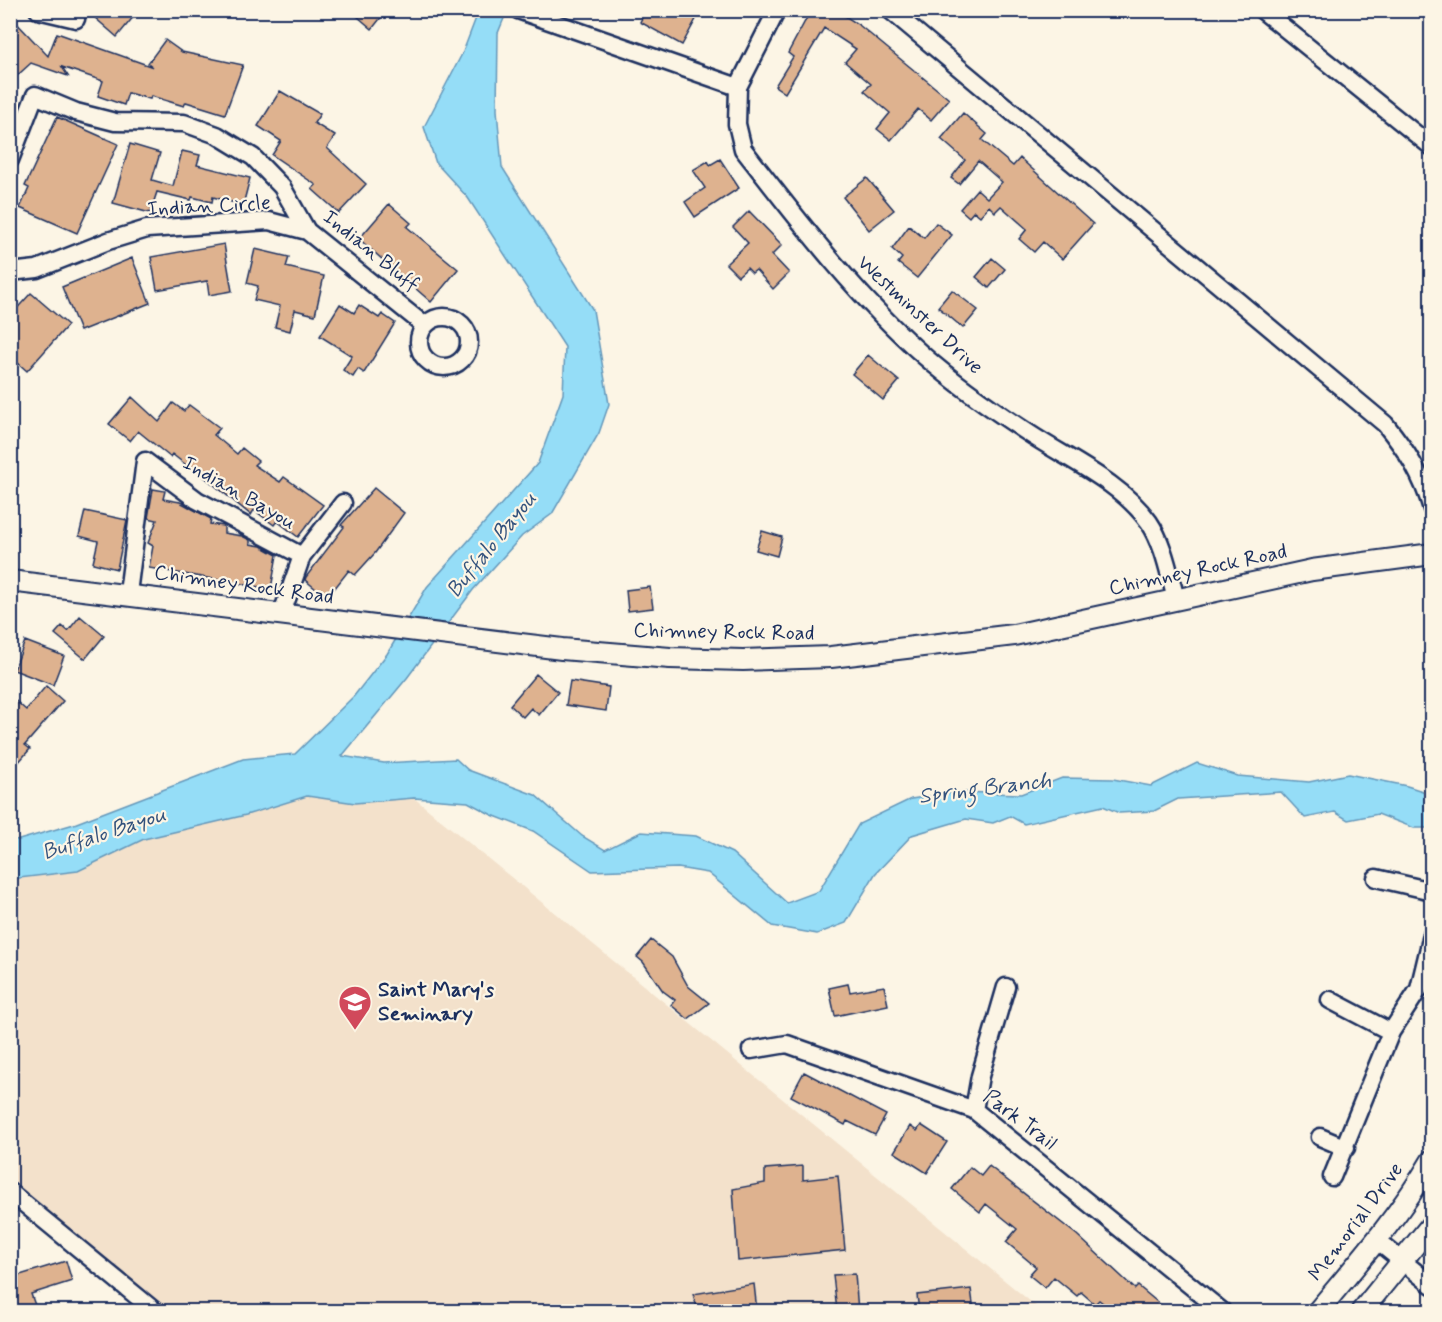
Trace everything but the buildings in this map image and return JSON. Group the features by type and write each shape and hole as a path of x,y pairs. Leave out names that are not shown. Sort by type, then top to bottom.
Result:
{"main road":[{"name":"Chimney Rock Road","path":"10,581 128,593 329,621 528,643 562,649 670,658 743,660 831,657 1014,636 1312,570 1431,555"},
{"name":"Memorial Drive","path":"1317,1311 1376,1240 1417,1185 1431,1160"},
{"path":"1361,1311 1403,1262 1431,1224"}],"street":[{"path":"38,10 76,19"},
{"path":"518,10 738,87"},
{"name":"Westminster Drive","path":"777,10 738,87 737,124 743,148 849,283 922,354 957,384 1030,434 1106,481 1132,501 1150,524 1159,541 1176,599"},
{"path":"890,10 1385,424 1410,455 1424,482 1431,509"},
{"path":"1262,10 1431,147"},
{"name":"Indian Bluff","path":"10,160 35,95 76,112 114,122 184,123 218,135 253,157 282,188 307,231 424,325"},
{"name":"Indian Circle","path":"10,272 37,269 108,241 147,229 269,221 307,231"},
{"name":"Indian Bayou","path":"128,593 145,461 197,500 302,556"},
{"path":"282,613 302,556 343,503"},
{"path":"1376,878 1431,891"},
{"path":"1332,1177 1346,1148 1391,1032 1425,992 1431,935"},
{"path":"974,1110 980,1076 1006,987"},
{"path":"1330,1000 1391,1032"},
{"name":"Park Trail","path":"751,1050 787,1044 974,1110 1223,1311"},
{"path":"1320,1137 1346,1148"},
{"path":"10,1192 156,1311"},
{"path":"1376,1240 1431,1285"}],"shaded area":[{"name":"Saint Mary's Seminary","path":"307,796 355,803 414,798 1042,1311 165,1311 11,1184 10,879 78,871 144,839 246,815"}],"water":[{"name":"Buffalo Bayou","path":"479,10 507,11 498,33 497,110 502,167 593,310 609,404 599,433 552,514 522,536 473,590 407,678 342,756 384,763 456,759 468,770 535,795 582,836 605,850 641,832 696,836 732,853 787,903 819,891 859,824 911,799 958,792 1021,794 1062,778 1113,779 1151,786 1197,763 1238,776 1309,782 1348,774 1407,786 1432,794 1431,828 1414,828 1378,814 1348,820 1335,812 1305,818 1281,792 1178,799 1154,811 1119,813 1103,806 1024,824 1010,816 993,823 966,819 912,835 875,874 846,923 817,934 772,926 708,873 678,868 592,871 533,831 492,815 468,802 414,798 355,803 307,796 246,815 144,839 78,871 11,879 10,839 19,840 74,824 243,759 295,754 354,696 387,654 427,587 538,463 563,394 565,347 468,198 436,163 424,127 463,52"}],"place":[{"name":"Saint Mary's Seminary","path":"355,1031"}],"water label":[{"name":"Spring Branch","path":"985,789"}]}
